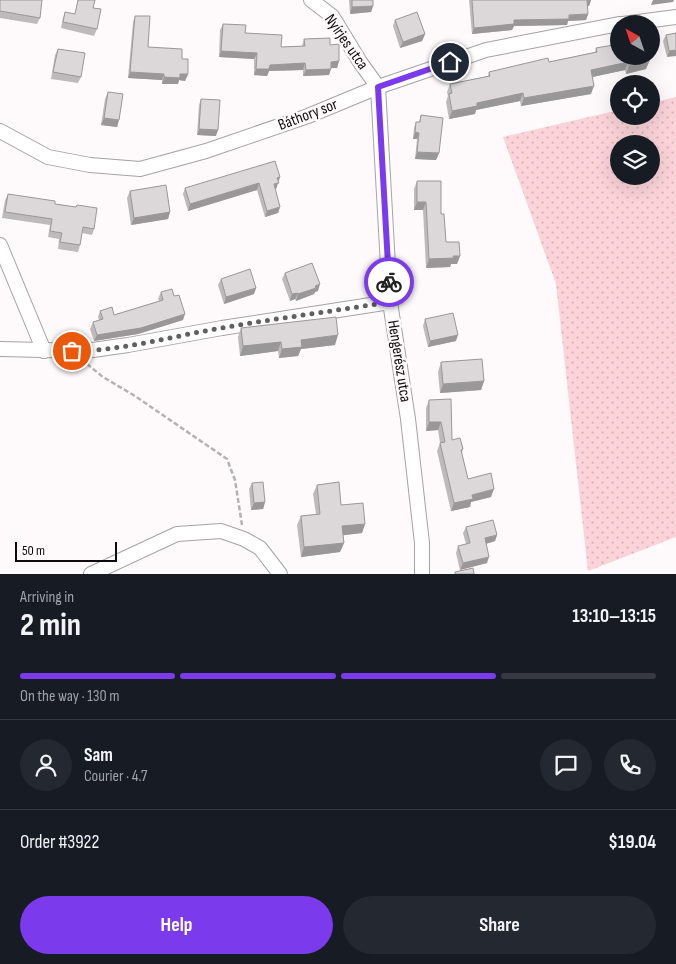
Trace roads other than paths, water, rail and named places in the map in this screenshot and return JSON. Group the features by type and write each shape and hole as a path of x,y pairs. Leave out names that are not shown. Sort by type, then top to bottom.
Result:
{"street":[{"name":"Nyírjes utca","path":"310,0 332,16 360,62 378,87"},
{"path":"660,19 676,17"},
{"name":"Báthory sor","path":"0,131 48,157 90,165 140,169 216,148 308,116 378,87 486,50 610,26"},
{"name":"Hengerész utca","path":"378,87 390,302 410,429 422,543 422,574"},
{"path":"0,245 44,351"},
{"path":"0,349 86,351 128,346 222,328 390,302"},
{"path":"91,574 177,534 221,531 244,539 260,548 280,574"}]}
